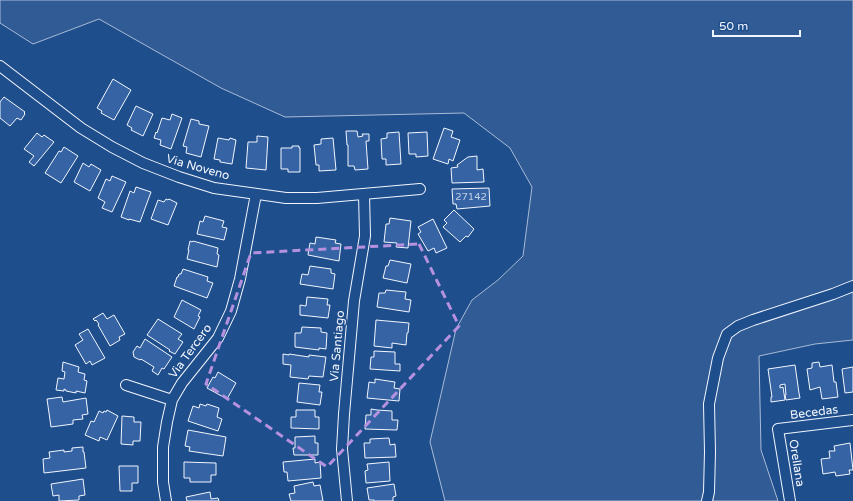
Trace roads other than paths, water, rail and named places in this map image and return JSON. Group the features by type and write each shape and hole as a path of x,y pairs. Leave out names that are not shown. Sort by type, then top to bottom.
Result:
{"street":[{"name":"Via Noveno","path":"0,66 81,128 112,147 143,163 179,177 214,188 286,198 317,198 420,189"},
{"name":"Via Tercero","path":"166,501 163,482 163,447 172,400 182,383 218,338 230,311 240,279 256,194"},
{"name":"Via Santiago","path":"347,501 342,448 343,421 354,300 365,236 364,194"},
{"path":"707,501 709,492 710,452 709,404 718,358 727,334 738,326 753,320 853,286"},
{"path":"126,385 172,400"},
{"name":"Becedas","path":"778,429 853,420"},
{"name":"Orellana","path":"778,429 790,501"}]}
